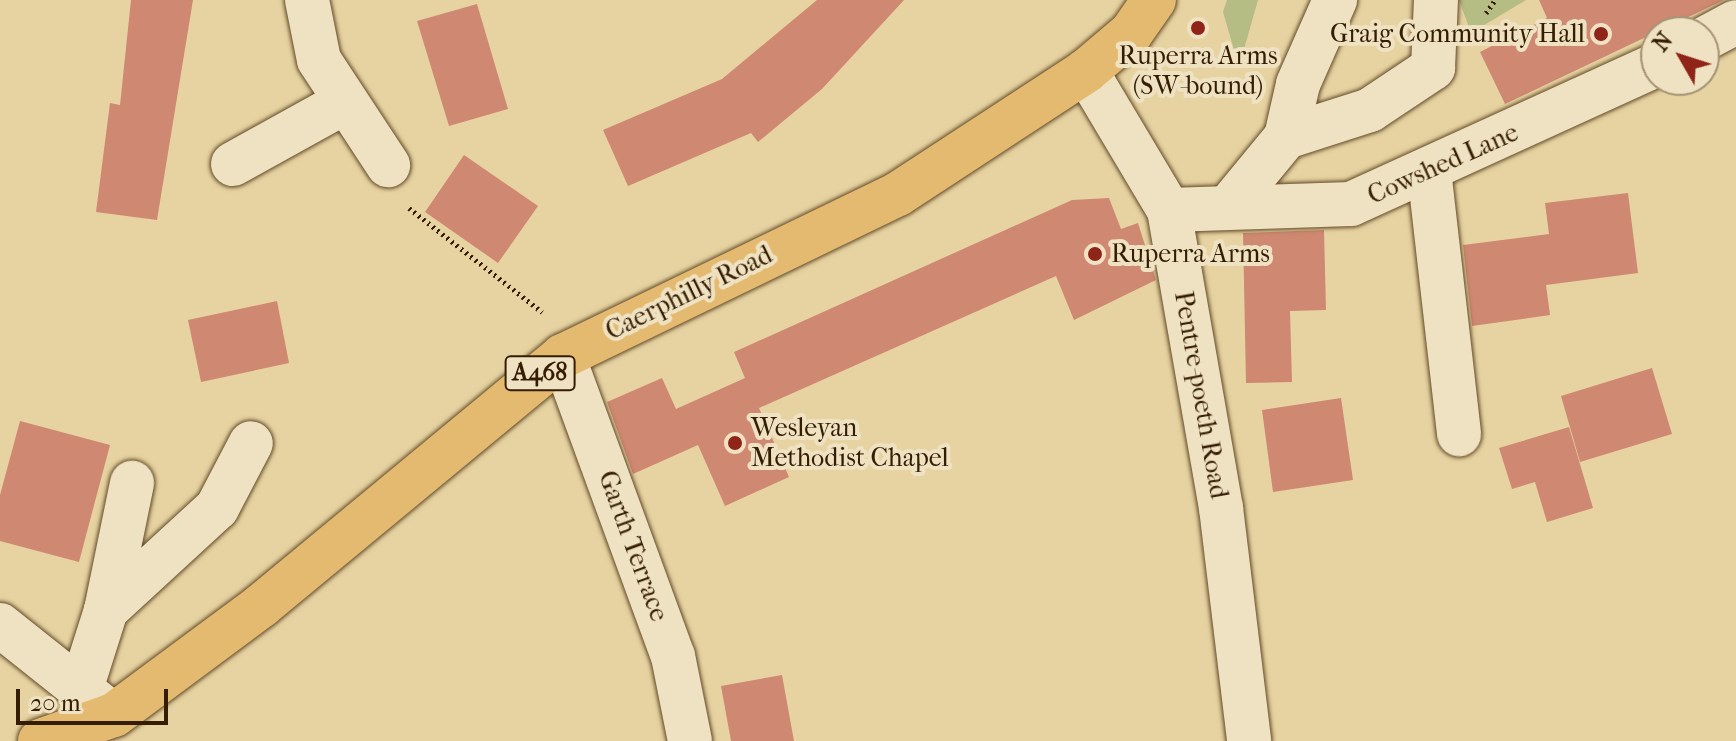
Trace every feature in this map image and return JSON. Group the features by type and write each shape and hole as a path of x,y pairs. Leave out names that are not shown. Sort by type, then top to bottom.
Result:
{"main road":[{"name":"Caerphilly Road","path":"40,741 114,715 262,605 563,356 898,194 1086,71 1131,33 1154,0"}],"street":[{"path":"307,0 319,60 388,165"},
{"path":"1230,205 1286,137 1298,84 1335,0"},
{"path":"1286,137 1370,110 1433,68 1436,0"},
{"name":"Pentre-poeth Road","path":"1086,71 1169,210 1221,508 1249,741"},
{"name":"Cowshed Lane","path":"1169,210 1230,205 1351,204 1640,72"},
{"path":"233,164 345,102"},
{"path":"1429,170 1459,434"},
{"name":"Garth Terrace","path":"563,356 673,656 690,741"},
{"path":"106,610 217,508 251,443"},
{"path":"81,689 106,610 132,483"},
{"path":"0,625 114,715"}],"path":[{"path":"388,165 411,213 537,305"}],"green space":[{"path":"1227,0 1258,0 1239,67 1223,12"},
{"path":"1459,0 1526,0 1471,33"}],"building":[{"path":"131,0 193,0 157,220 96,212 110,103 120,105"},
{"path":"817,0 904,0 822,89 758,142 751,133 628,186 603,130 722,79"},
{"path":"1539,0 1724,0 1690,16 1640,16 1640,40 1505,104 1480,52 1547,18"},
{"path":"477,4 508,109 449,126 417,21"},
{"path":"464,155 538,206 498,263 425,212"},
{"path":"1628,193 1638,273 1546,285 1550,315 1472,326 1463,245 1549,234 1545,203"},
{"path":"1109,198 1121,229 1138,223 1156,280 1074,320 1056,276 759,408 789,477 725,506 698,445 633,474 607,402 662,378 676,409 745,378 734,352 1072,200"},
{"path":"1324,230 1326,310 1290,311 1292,382 1246,383 1243,233"},
{"path":"277,301 289,363 201,382 188,320"},
{"path":"1652,368 1672,434 1580,462 1561,396"},
{"path":"1341,398 1353,480 1273,492 1262,410"},
{"path":"20,421 110,445 79,562 0,541 0,495"},
{"path":"1569,427 1593,508 1547,522 1535,482 1512,489 1499,448"},
{"path":"782,675 794,741 731,741 721,686"}],"place":[{"name":"Ruperra Arms (SW-bound)","path":"1198,28"},
{"name":"Graig Community Hall","path":"1601,34"},
{"name":"Ruperra Arms","path":"1095,254"},
{"name":"Wesleyan Methodist Chapel","path":"735,443"}]}
